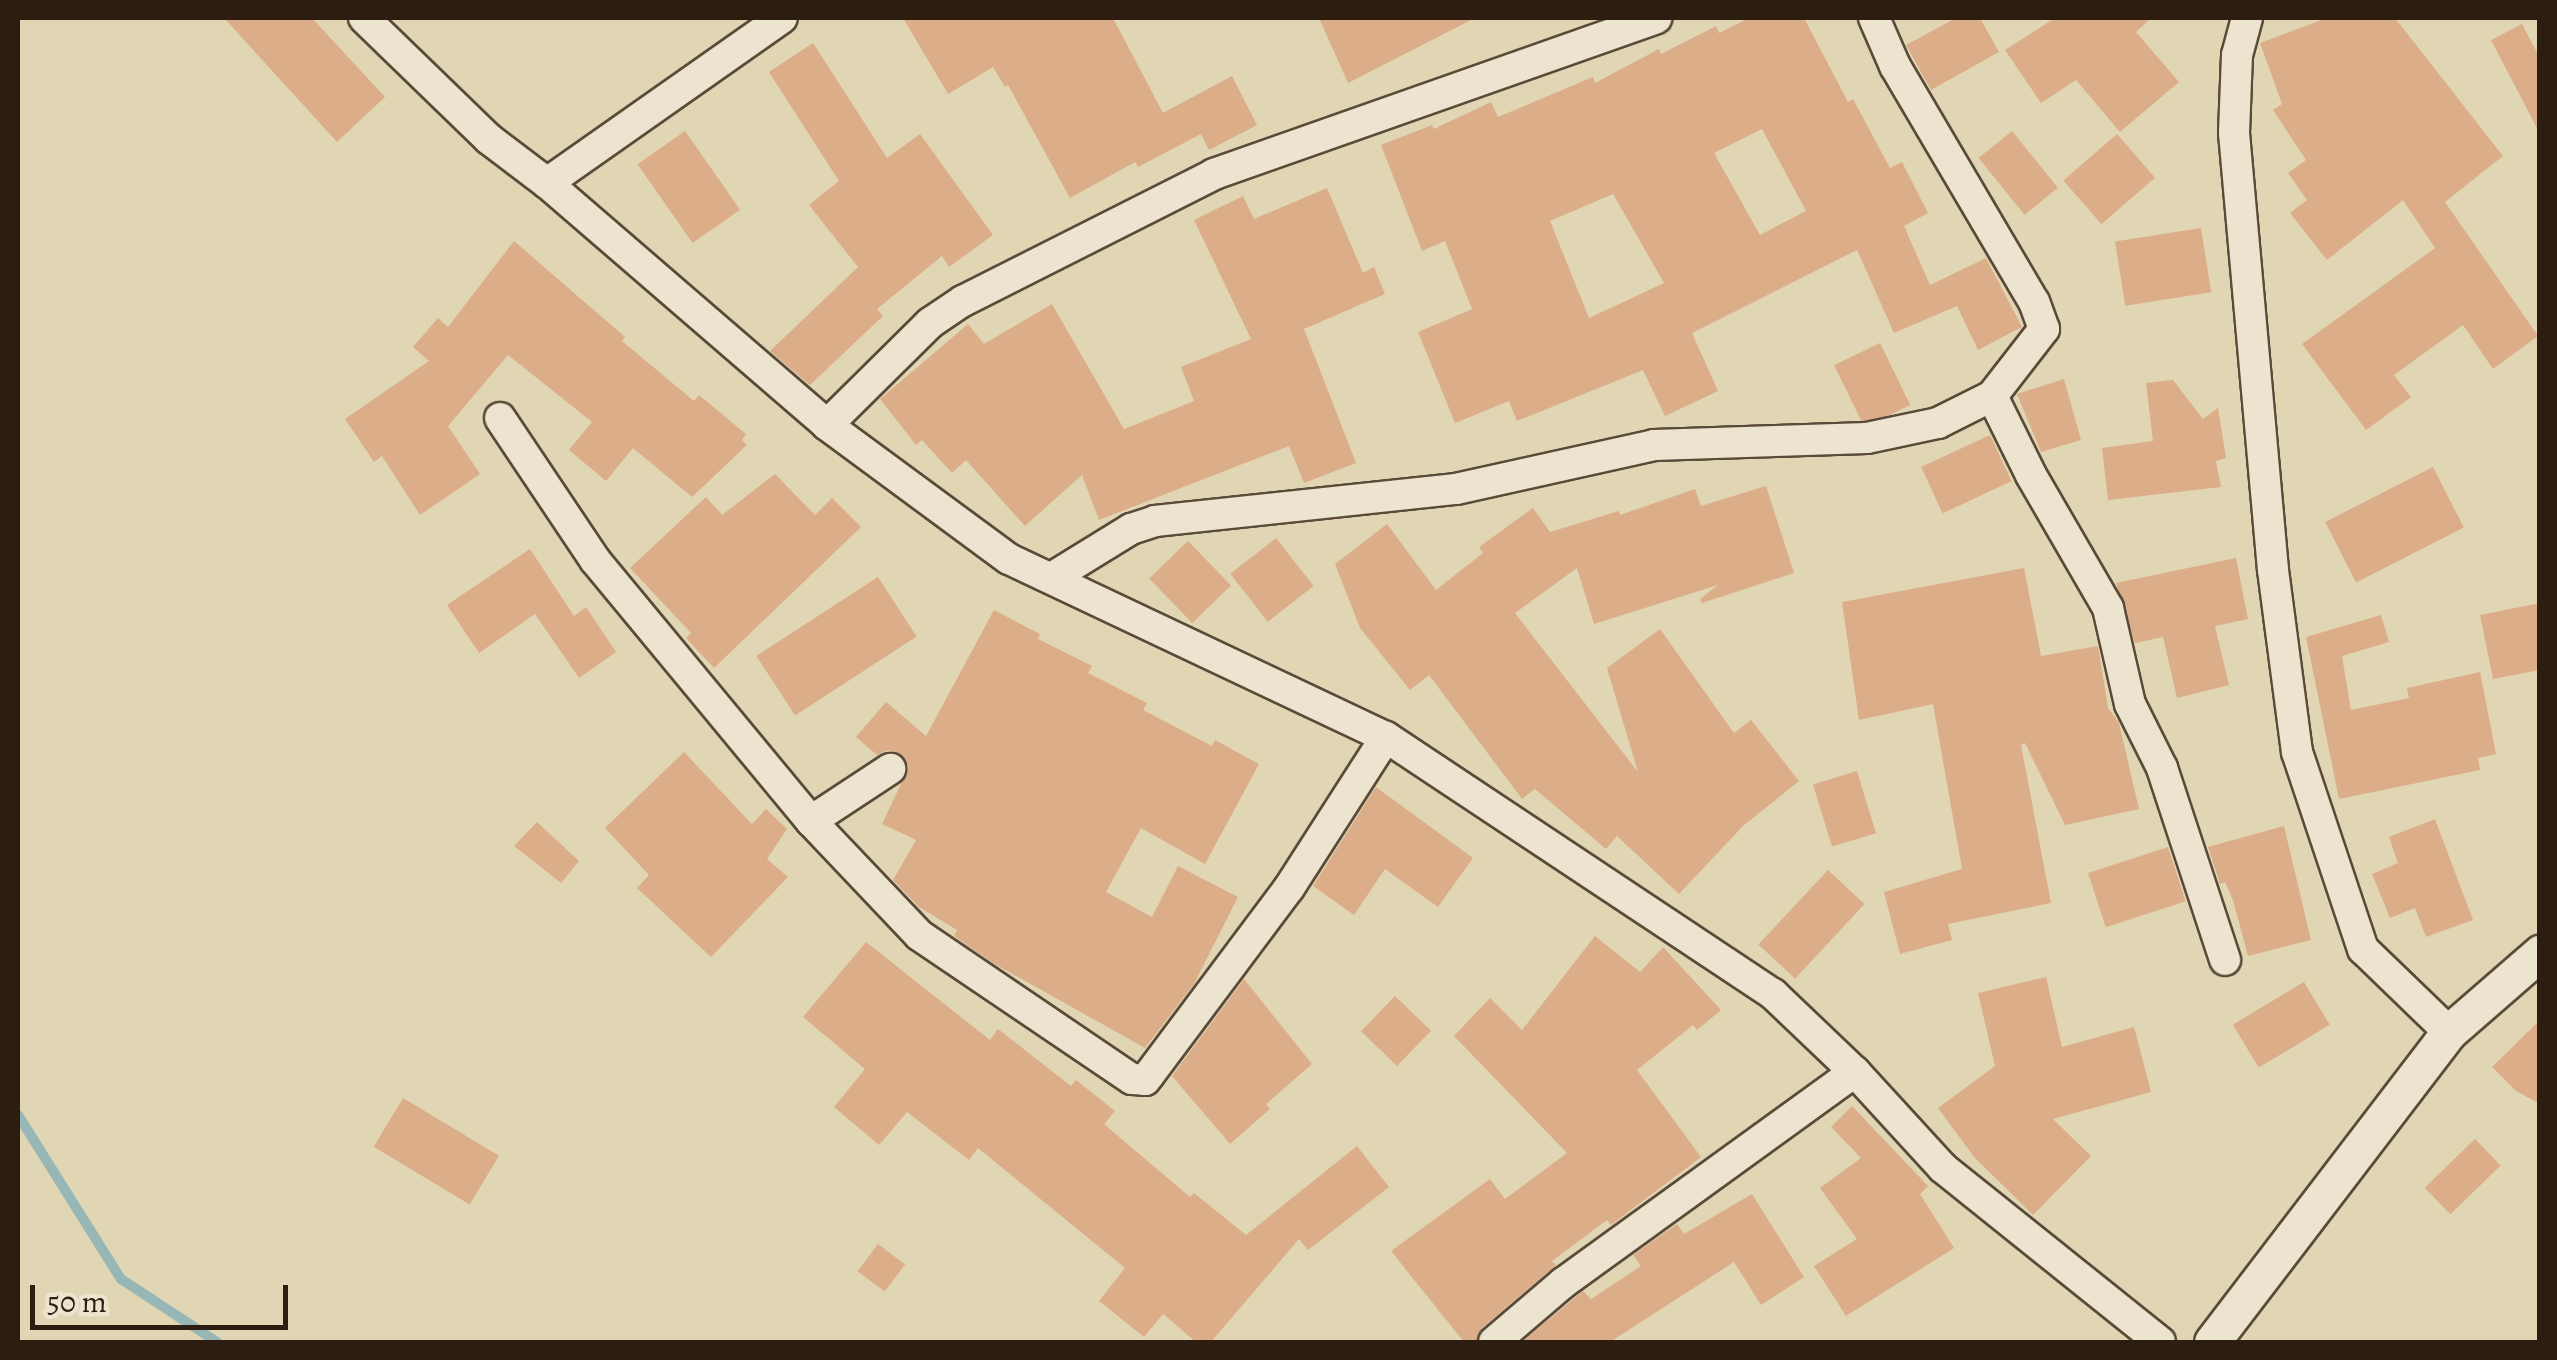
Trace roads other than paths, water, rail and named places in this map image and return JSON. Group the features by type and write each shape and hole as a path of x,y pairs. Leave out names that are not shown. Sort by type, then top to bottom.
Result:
{"street":[{"path":"364,18 489,139 827,425 1009,559 1386,737 1773,994 1855,1072 1943,1168 2160,1342"},
{"path":"546,184 782,18"},
{"path":"827,425 930,323 963,301 1214,174 1656,18"},
{"path":"1053,577 1131,529 1155,521 1456,489 1654,446 1867,438 1938,423 1992,396 2044,330 2034,302 1895,66 1874,18"},
{"path":"2247,18 2236,55 2234,133 2273,570 2297,752 2363,949 2449,1032"},
{"path":"1992,396 2030,475 2108,608 2130,704 2162,768 2224,960"},
{"path":"500,418 595,560 810,822 920,935 1124,1076 1145,1080 1289,888 1386,737"},
{"path":"810,822 890,769"},
{"path":"2212,1342 2449,1032 2539,955"},
{"path":"1494,1342 1563,1283 1855,1072"}],"waterway":[{"path":"18,1115 121,1279 217,1342"}]}
